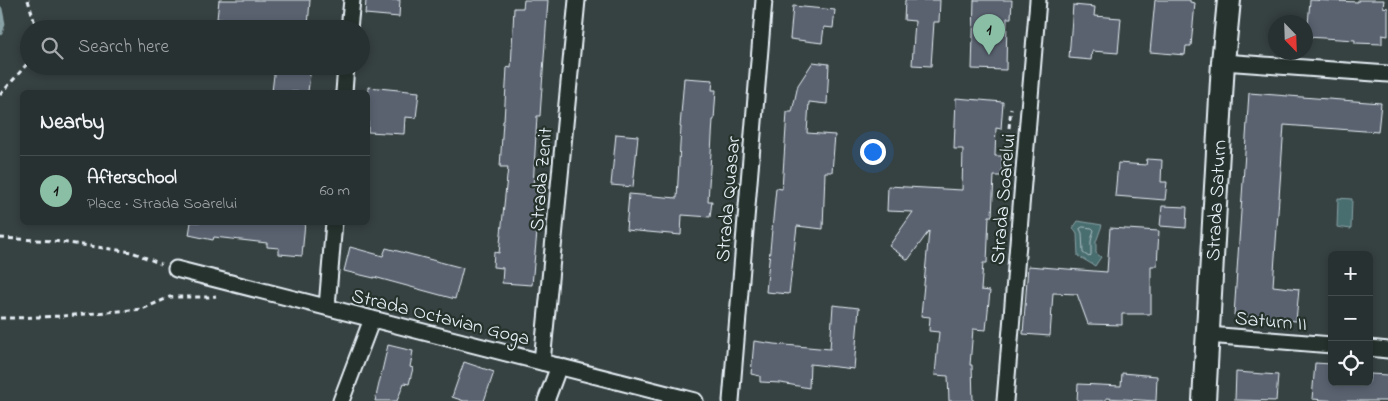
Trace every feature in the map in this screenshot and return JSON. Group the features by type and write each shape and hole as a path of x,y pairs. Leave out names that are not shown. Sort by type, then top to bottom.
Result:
{"street":[{"path":"350,20 352,0"},
{"name":"Strada Zenit","path":"542,362 577,0"},
{"name":"Strada Quasar","path":"731,401 764,0"},
{"name":"Strada Soarelui","path":"1005,401 1038,0"},
{"name":"Strada Saturn","path":"1204,401 1229,0"},
{"path":"1224,62 1388,74"},
{"path":"344,90 345,75"},
{"path":"327,307 334,225"},
{"name":"Strada Octavian Goga","path":"176,269 695,401"},
{"path":"341,401 372,319"},
{"name":"Saturn II","path":"1208,335 1328,345"},
{"path":"1373,348 1388,350"},
{"path":"546,401 559,366"}],"path":[{"path":"28,0 34,20"},
{"path":"0,95 20,71"},
{"path":"0,238 53,241 132,252 176,269"},
{"path":"0,318 62,316 142,309 170,297 219,296"}],"water":[{"path":"1338,198 1352,199 1351,229 1337,227"},
{"path":"1078,221 1102,225 1096,242 1096,253 1101,257 1095,266 1078,256 1077,234 1073,228"}],"building":[{"path":"219,0 310,0 308,20 217,19"},
{"path":"366,0 400,0 399,17 365,14"},
{"path":"524,0 548,0 540,116 537,116 533,188 541,189 532,285 502,283 503,268 493,267 494,252 499,253 508,167 500,167 507,67 511,68 514,8 523,8"},
{"path":"905,0 940,0 939,22 934,22 931,66 912,65 915,21 904,20"},
{"path":"974,0 1012,0 1011,18 1007,18 1006,70 972,69"},
{"path":"1155,0 1190,0 1190,2 1195,3 1191,46 1186,46 1185,55 1150,52"},
{"path":"1310,0 1358,2 1358,0 1384,0 1383,7 1388,8 1388,36 1382,35 1382,44 1355,43 1355,40 1313,37 1313,15 1309,15"},
{"path":"1073,5 1095,7 1094,16 1121,18 1118,53 1092,51 1091,60 1069,58"},
{"path":"793,6 835,10 833,28 824,27 822,43 790,39"},
{"path":"813,62 829,64 827,104 809,102 807,133 835,135 832,172 825,172 823,229 797,226 789,294 766,292 776,188 782,189 787,112 792,112 798,85"},
{"path":"274,75 310,75 308,90 272,90"},
{"path":"684,78 713,80 712,90 716,90 708,201 712,201 710,217 682,215 681,235 626,230 629,194 677,198"},
{"path":"368,87 419,92 416,118 405,117 404,134 370,132 370,90 368,90"},
{"path":"1249,93 1381,103 1378,132 1284,125 1273,286 1299,289 1296,321 1234,315"},
{"path":"956,98 1003,102 1001,129 996,128 995,156 1002,156 1002,176 994,176 992,216 989,216 987,263 983,263 981,290 990,291 986,330 973,329 970,365 972,365 973,401 949,401 948,376 935,375 939,332 929,331 930,317 921,316 929,231 908,260 889,246 913,212 887,211 888,186 962,190 963,149 954,149"},
{"path":"616,134 638,136 633,187 611,185"},
{"path":"1147,159 1162,160 1161,182 1167,182 1165,200 1115,196 1118,163 1146,165"},
{"path":"1162,206 1187,207 1186,228 1160,226"},
{"path":"191,225 305,225 302,256 279,254 279,248 267,247 267,243 214,237 213,240 189,235"},
{"path":"1110,228 1159,231 1157,266 1151,266 1151,314 1122,314 1122,325 1088,324 1077,294 1053,293 1050,336 1023,334 1028,266 1107,272"},
{"path":"350,247 383,256 386,248 463,268 455,299 374,277 344,271"},
{"path":"833,305 859,308 854,369 810,364 809,388 781,383 760,382 760,376 751,374 754,341 830,349"},
{"path":"388,345 413,351 410,367 413,368 409,384 404,383 397,401 375,401"},
{"path":"464,362 494,372 484,401 464,401 452,397"},
{"path":"1315,363 1328,364 1328,386 1373,386 1373,374 1388,375 1388,401 1312,399"},
{"path":"1236,372 1278,375 1276,401 1235,400"},
{"path":"1122,373 1157,376 1156,401 1106,398 1106,401 1077,401 1078,384 1121,386"}],"waterway":[{"path":"0,9 3,24 0,33"}],"place":[{"name":"Afterschool","path":"989,55"}]}
